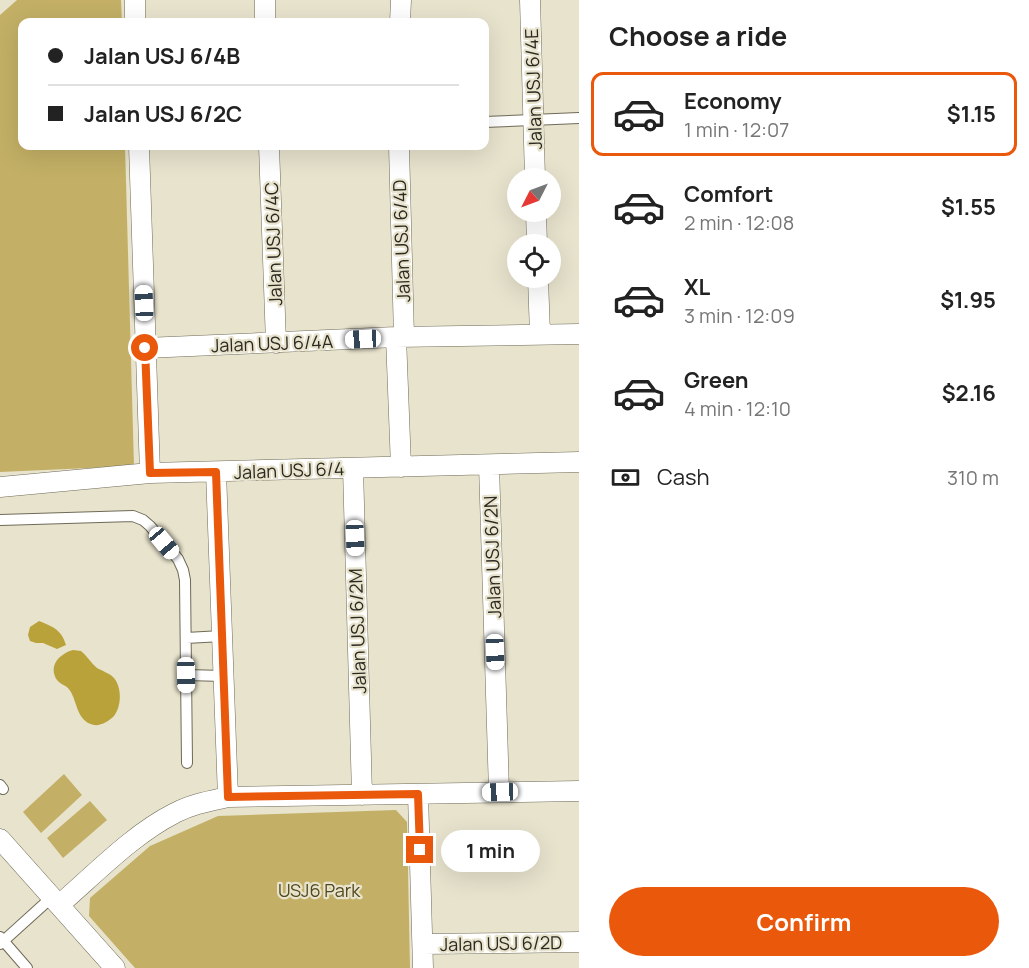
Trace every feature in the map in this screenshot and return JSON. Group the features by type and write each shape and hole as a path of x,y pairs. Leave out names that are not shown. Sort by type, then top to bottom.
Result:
{"street":[{"path":"135,0 135,18"},
{"path":"265,0 265,18"},
{"path":"400,18 401,0"},
{"name":"Jalan USJ 6/4E","path":"530,0 535,168"},
{"path":"139,150 150,473"},
{"name":"Jalan USJ 6/4C","path":"269,150 276,343"},
{"name":"Jalan USJ 6/4D","path":"399,150 401,467"},
{"path":"538,288 540,334"},
{"name":"Jalan USJ 6/4A","path":"145,348 400,337 579,334"},
{"name":"Jalan USJ 6/4","path":"0,487 150,473 579,462"},
{"name":"Jalan USJ 6/2N","path":"489,465 500,792"},
{"name":"Jalan USJ 6/2M","path":"353,468 362,795"},
{"path":"216,472 228,797"},
{"path":"55,901 135,839 174,813 193,805 228,797 579,791"},
{"path":"418,794 423,968"},
{"path":"0,839 115,968"},
{"name":"Jalan USJ 6/2D","path":"423,944 579,942"}],"lane":[{"path":"489,122 579,118"},
{"path":"0,520 133,516 150,526 178,559 185,580 187,763"},
{"path":"186,638 222,636"},
{"path":"186,675 224,676"},
{"path":"27,968 1,941 55,901"}],"green space":[{"path":"17,0 121,0 122,18 18,18 18,150 125,150 134,466 0,472 0,15"},
{"path":"64,774 82,795 41,833 23,812"},
{"path":"90,801 107,820 63,858 47,838"},
{"name":"USJ6 Park","path":"396,810 407,822 410,968 135,968 89,916 90,898 150,846 218,816"}],"shaded area":[{"path":"39,621 59,632 66,645 57,649 30,641 28,635 30,627"},
{"path":"73,650 81,651 97,668 113,677 118,685 120,702 117,712 102,724 94,725 83,719 68,688 58,681 55,675 56,661 63,654"}],"route":[{"path":"145,348 150,473 216,472 228,797 418,794 420,850"}]}
